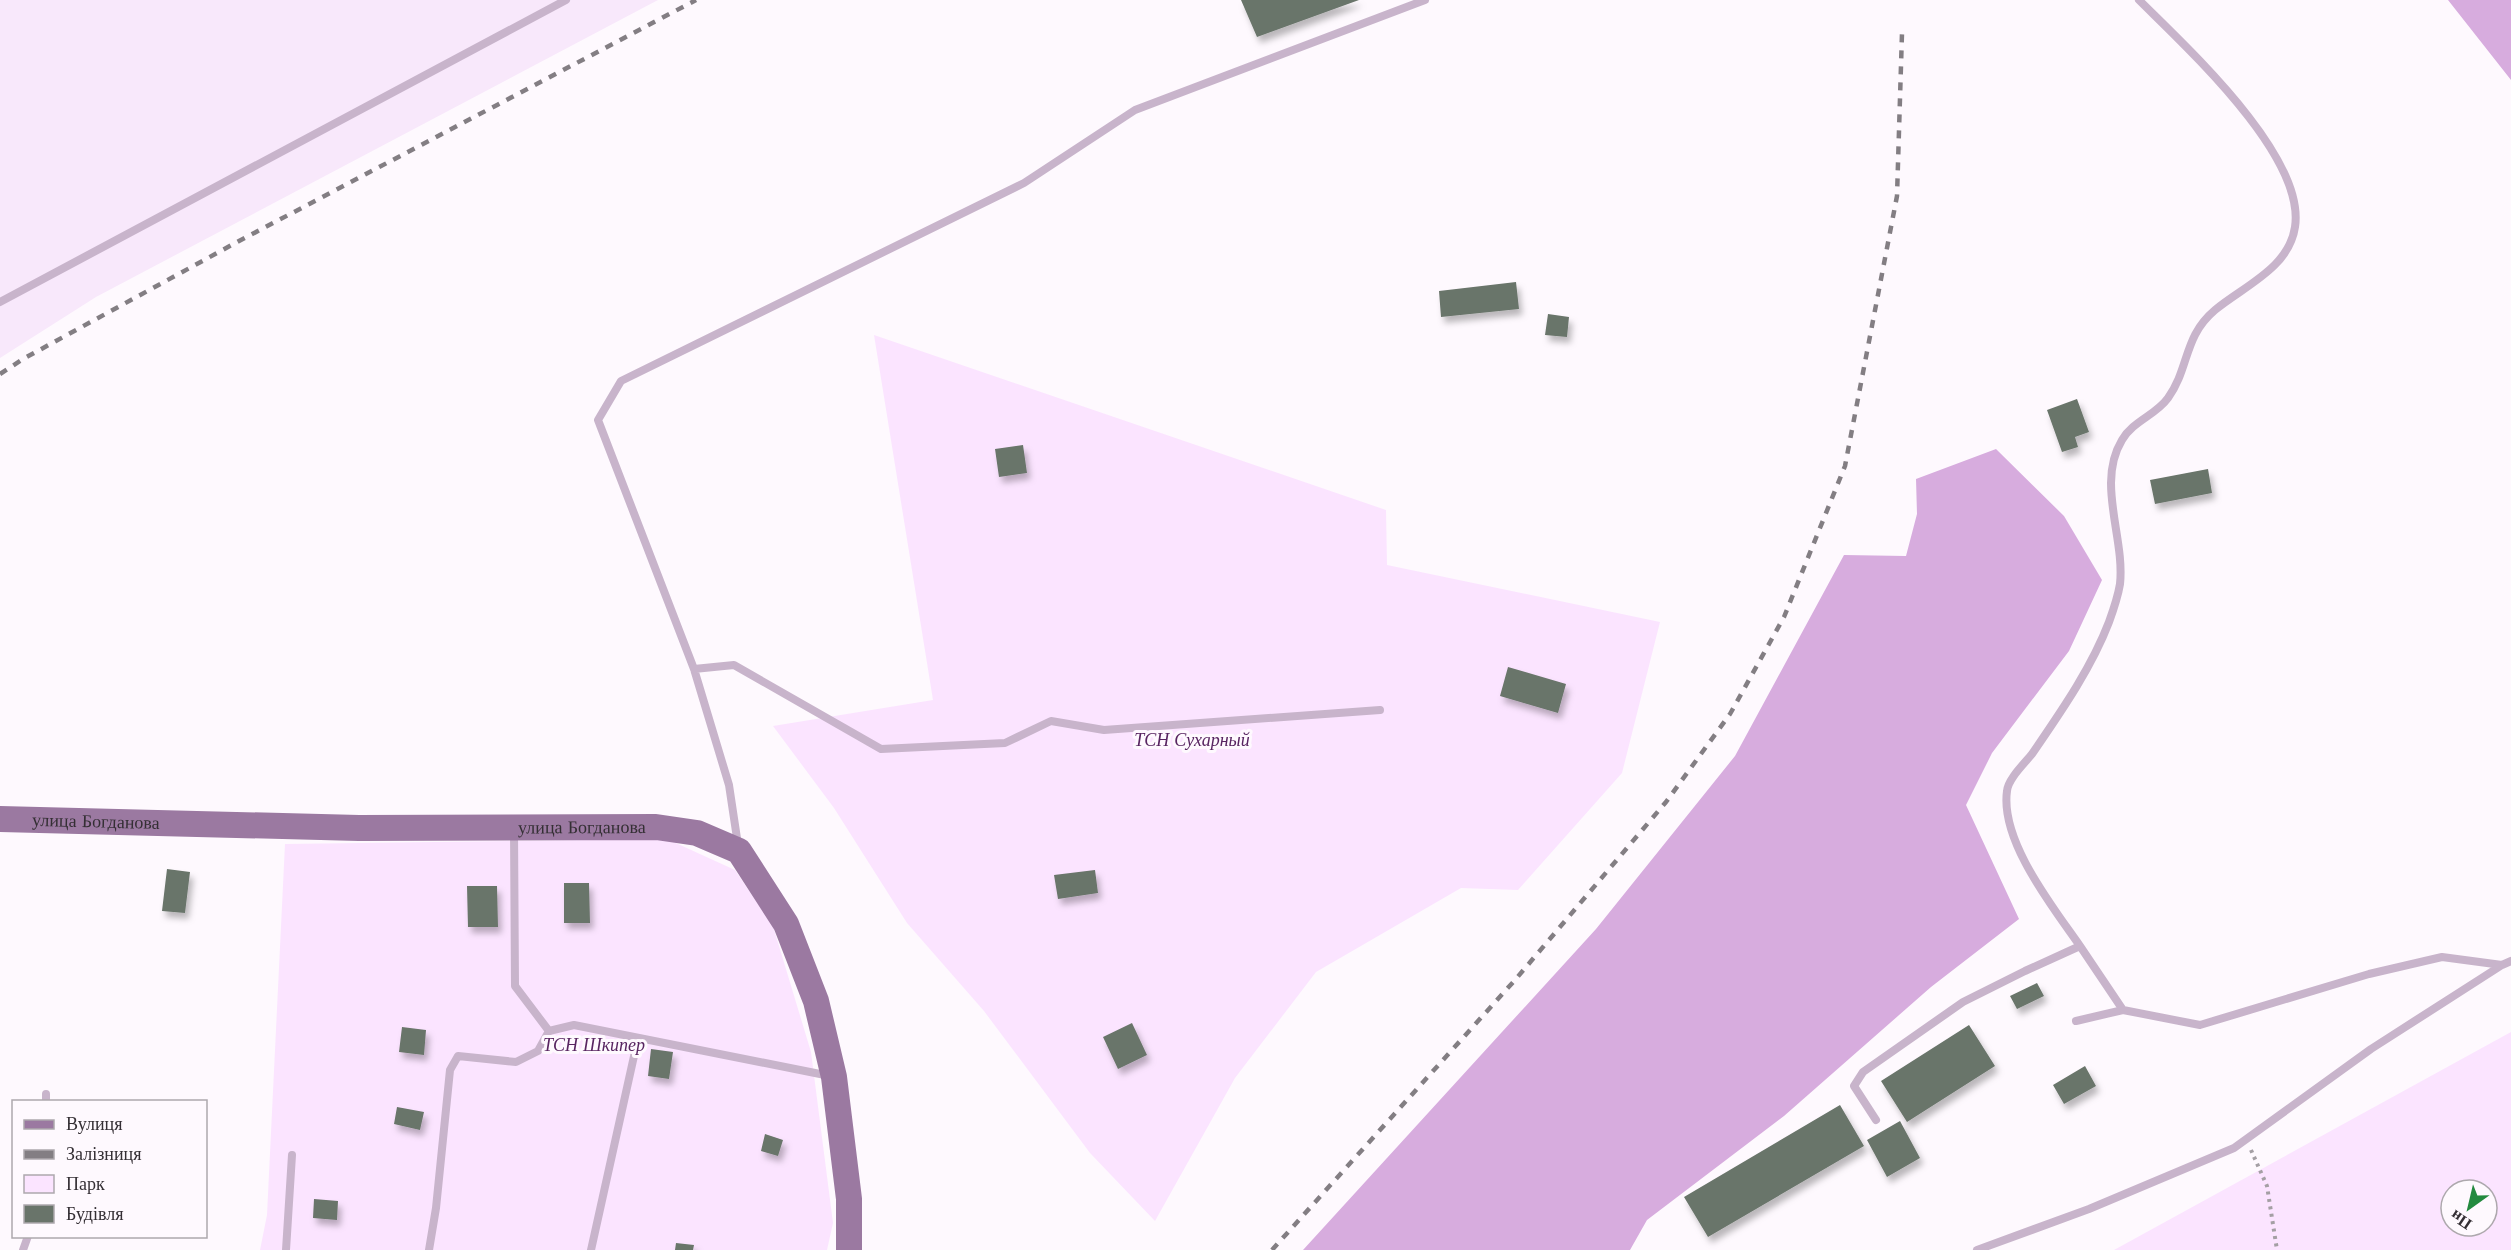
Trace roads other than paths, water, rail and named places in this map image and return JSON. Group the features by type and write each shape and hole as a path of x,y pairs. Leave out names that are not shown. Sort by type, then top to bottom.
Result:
{"main road":[{"name":"улица Богданова","path":"0,819 359,828 656,827 697,833 739,851"},
{"path":"739,851 786,924 816,1001 834,1077 849,1200 849,1250"}],"lane":[{"path":"0,302 566,0"},
{"path":"739,851 729,785 694,669 598,420 621,381 1024,183 1135,110 1425,0"},
{"path":"2123,1010 2033,877 2007,820 2007,788 2081,677 2109,622 2120,584 2110,479 2114,455 2123,437 2168,398 2180,375 2197,327 2215,310 2273,267 2286,253 2296,226 2292,195 2274,152 2251,119 2139,0"},
{"path":"694,669 734,665 881,749 1005,743 1051,721 1104,730 1380,710"},
{"path":"514,829 515,986 549,1031"},
{"path":"1876,1120 1854,1086 1863,1072 1963,1002 2080,946"},
{"path":"2076,1021 2123,1010 2200,1025 2369,974 2442,957 2506,963"},
{"path":"1977,1250 2089,1209 2234,1148 2371,1049 2506,963"},
{"path":"429,1250 436,1208 450,1070 458,1056 516,1062 538,1051 549,1031 574,1025 834,1077"},
{"path":"591,1250 638,1038"},
{"path":"286,1250 292,1155"}],"railway":[{"path":"0,374 23,359 239,241 696,0"},
{"path":"1272,1250 1515,980 1666,802 1730,714 1784,617 1845,466 1897,196 1902,33"}],"park label":[{"name":"ТСН Сухарный","path":"1192,740"},
{"name":"ТСН Шкипер","path":"594,1045"}]}
